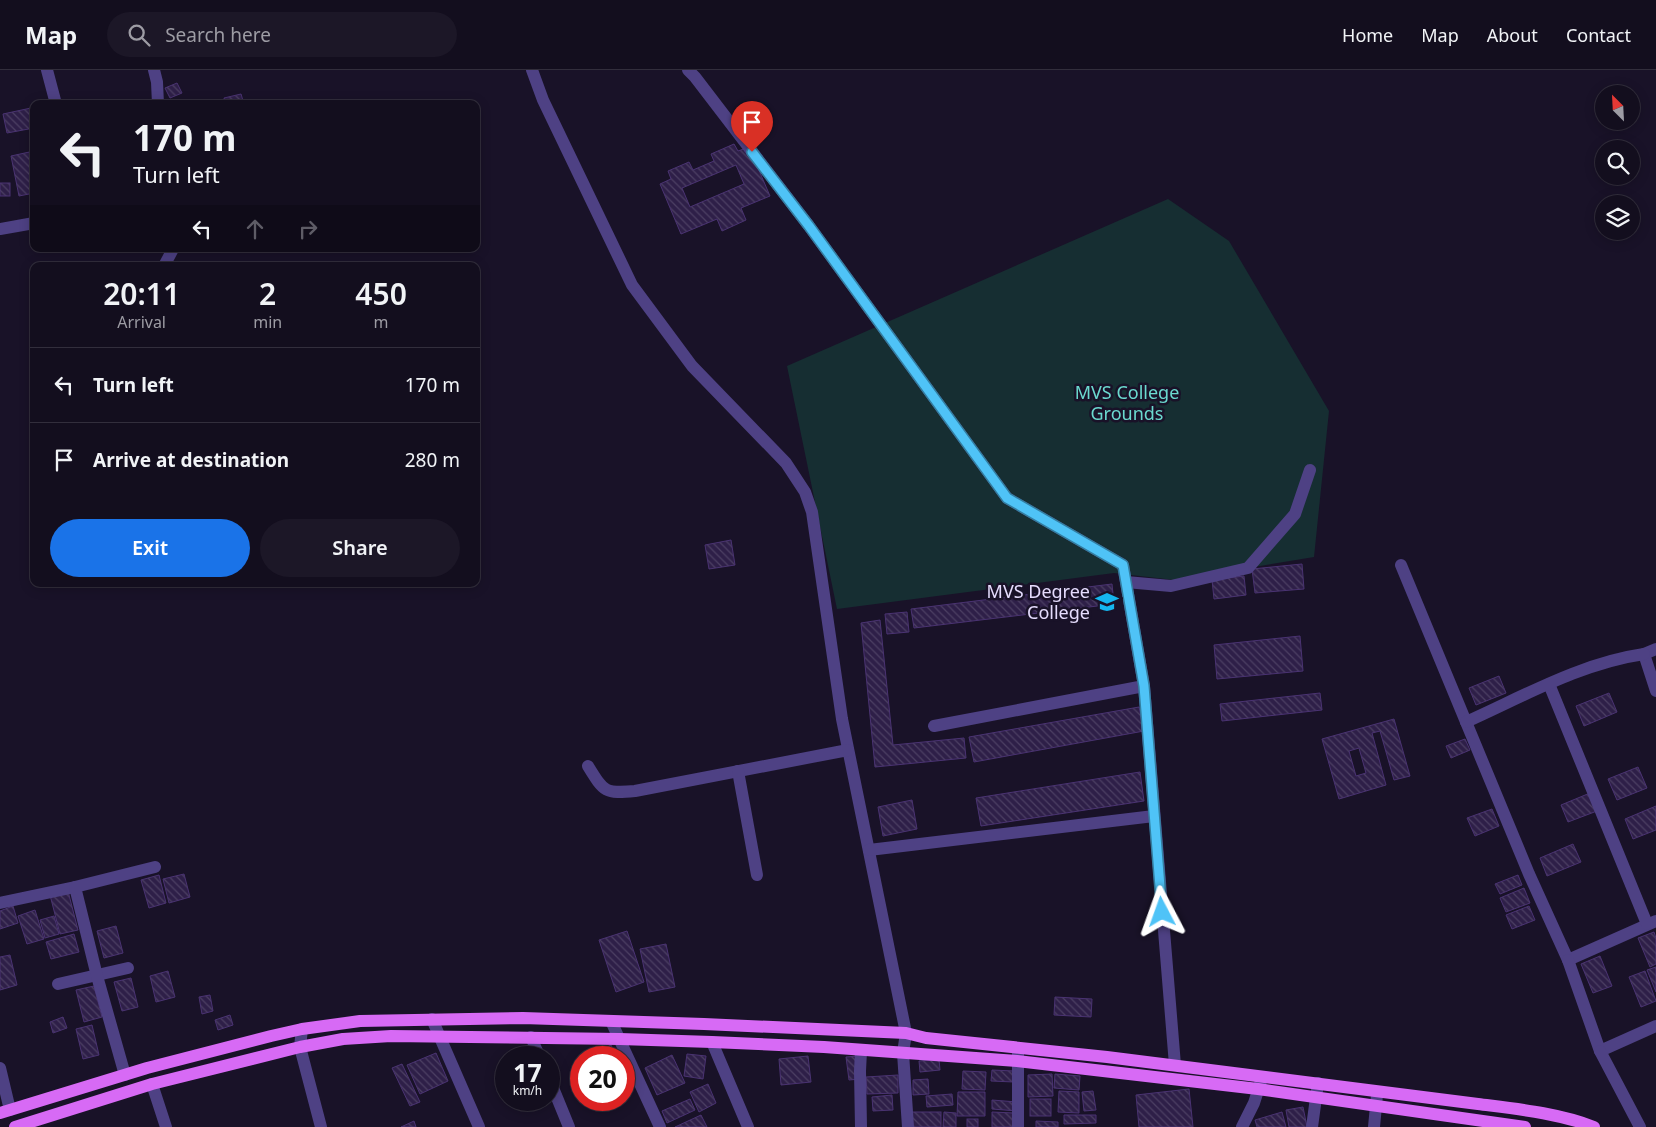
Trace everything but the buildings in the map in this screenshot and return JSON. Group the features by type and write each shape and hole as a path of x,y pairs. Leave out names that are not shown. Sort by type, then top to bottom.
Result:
{"main road":[{"path":"5,1111 125,1075 302,1029 360,1021 523,1018 906,1033 926,1038 1318,1082 1531,1112 1580,1121 1594,1127"},
{"path":"15,1127 152,1084 300,1047 343,1039 391,1036 531,1037 712,1042 1017,1061 1258,1089 1525,1127"}],"street":[{"path":"48,70 55,100"},
{"path":"154,70 158,100"},
{"path":"532,70 543,100 632,285 692,366 777,452 797,477 805,492 812,512 842,719 906,1033 903,1054 908,1127"},
{"path":"688,70 809,226 1007,498 1123,565 1144,686 1175,1066"},
{"path":"0,229 30,224"},
{"path":"1126,582 1171,586 1248,568 1296,514 1310,470"},
{"path":"1401,565 1529,874 1568,960 1600,1051 1640,1127"},
{"path":"1466,722 1578,671 1621,657 1650,651 1656,691"},
{"path":"1548,684 1651,922 1568,960"},
{"path":"934,726 1144,686"},
{"path":"588,766 598,783 614,793 635,791 848,750"},
{"path":"738,771 757,875"},
{"path":"868,850 1154,816"},
{"path":"0,903 155,867"},
{"path":"75,887 97,976 125,1075"},
{"path":"58,984 128,968"},
{"path":"432,1019 479,1127"},
{"path":"611,1020 660,1127"},
{"path":"1600,1051 1656,1026"},
{"path":"302,1029 300,1047 320,1127"},
{"path":"531,1037 535,1046"},
{"path":"712,1042 748,1127"},
{"path":"1018,1048 1018,1127"},
{"path":"861,1127 860,1071 862,1050"},
{"path":"0,1068 5,1111"},
{"path":"1242,1127 1254,1103 1263,1076"},
{"path":"1312,1127 1318,1082"},
{"path":"152,1084 166,1127"},
{"path":"1374,1127 1377,1091"},
{"path":"560,1104 570,1127"}],"green space":[{"name":"MVS College Grounds","path":"1168,199 1229,241 1329,411 1314,557 1174,580 1114,573 837,609 787,366"}],"place":[{"name":"MVS Degree College","path":"1107,602"}],"route":[{"path":"752,152 809,226 1007,498 1123,565 1144,686 1162,912"}]}
